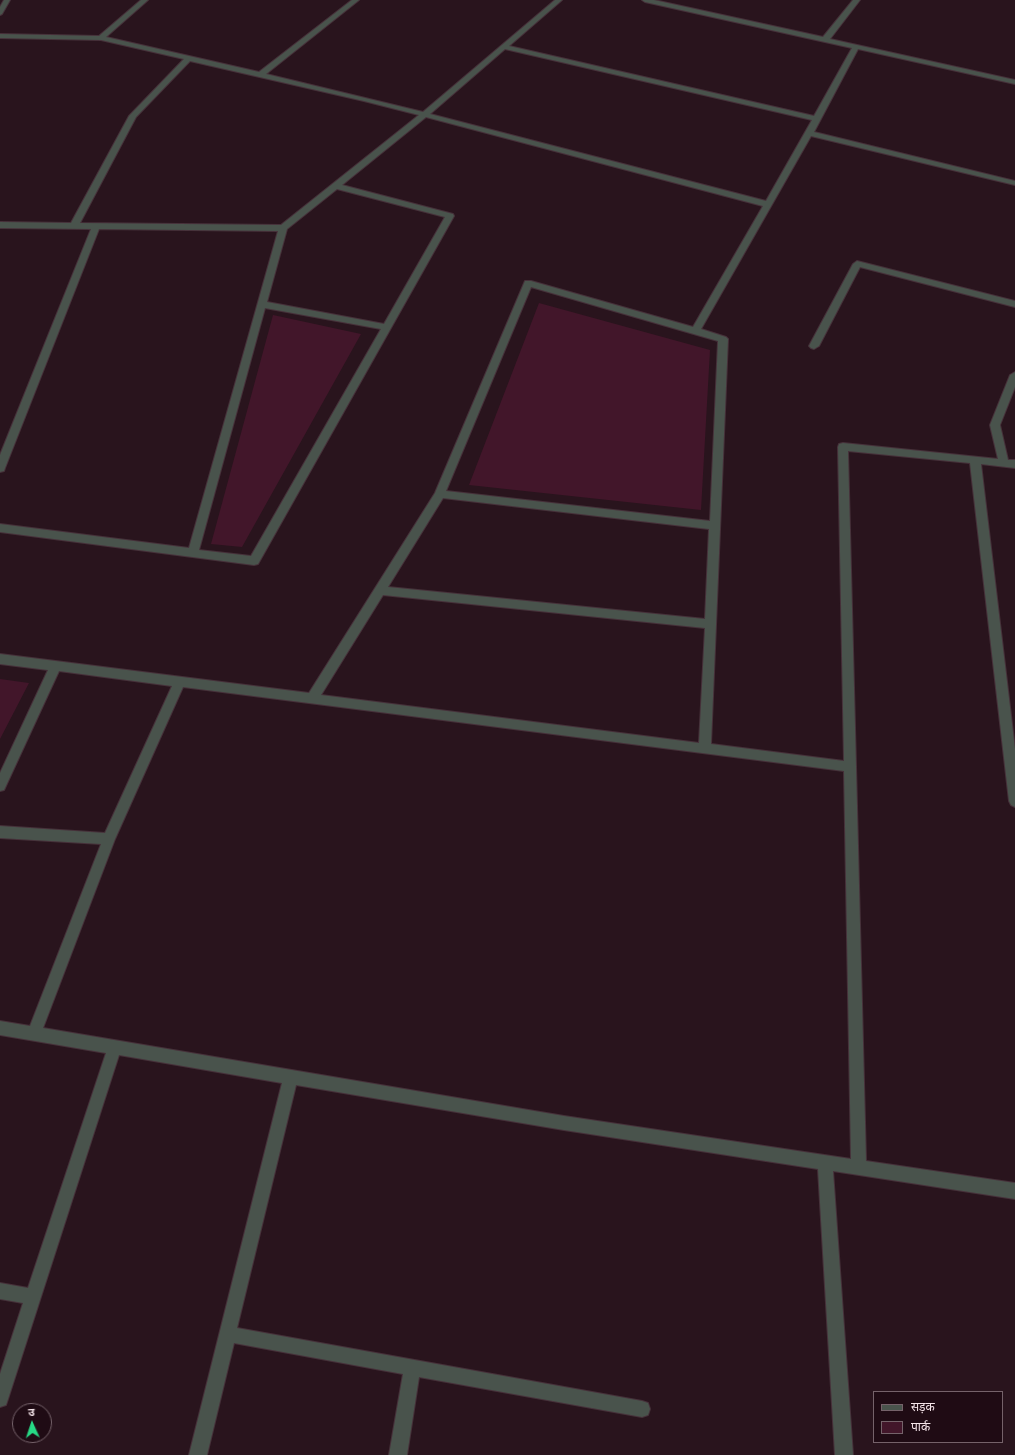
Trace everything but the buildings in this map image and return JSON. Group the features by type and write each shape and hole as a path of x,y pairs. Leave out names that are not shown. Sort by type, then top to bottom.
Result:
{"street":[{"path":"0,13 7,0"},
{"path":"101,38 144,0"},
{"path":"260,75 356,0"},
{"path":"193,552 283,228 424,114 559,0"},
{"path":"645,0 1015,82"},
{"path":"825,40 857,0"},
{"path":"0,36 101,38 424,114 767,204"},
{"path":"504,46 816,119"},
{"path":"695,331 809,133 856,47"},
{"path":"74,226 133,116 189,58"},
{"path":"809,133 1015,183"},
{"path":"0,528 254,561 450,216 336,186"},
{"path":"0,225 283,228"},
{"path":"0,468 96,226"},
{"path":"814,346 857,264 1015,304"},
{"path":"312,699 440,494 528,283 723,339 705,748"},
{"path":"262,304 386,327"},
{"path":"1004,463 995,426 1015,375"},
{"path":"859,1168 843,447 1015,464"},
{"path":"975,460 1015,801"},
{"path":"440,494 715,526"},
{"path":"380,590 710,624"},
{"path":"0,659 851,767"},
{"path":"0,786 56,666"},
{"path":"34,1033 109,839 179,682"},
{"path":"0,832 109,839"},
{"path":"0,1028 564,1122 1015,1191"},
{"path":"0,1399 115,1047"},
{"path":"198,1455 291,1077"},
{"path":"825,1162 844,1455"},
{"path":"0,1290 34,1297"},
{"path":"228,1334 642,1409"},
{"path":"398,1455 412,1368"}],"green space":[{"path":"539,303 710,350 701,510 469,485"},
{"path":"273,315 361,334 242,547 211,544"},
{"path":"0,679 29,683 0,739"}]}
